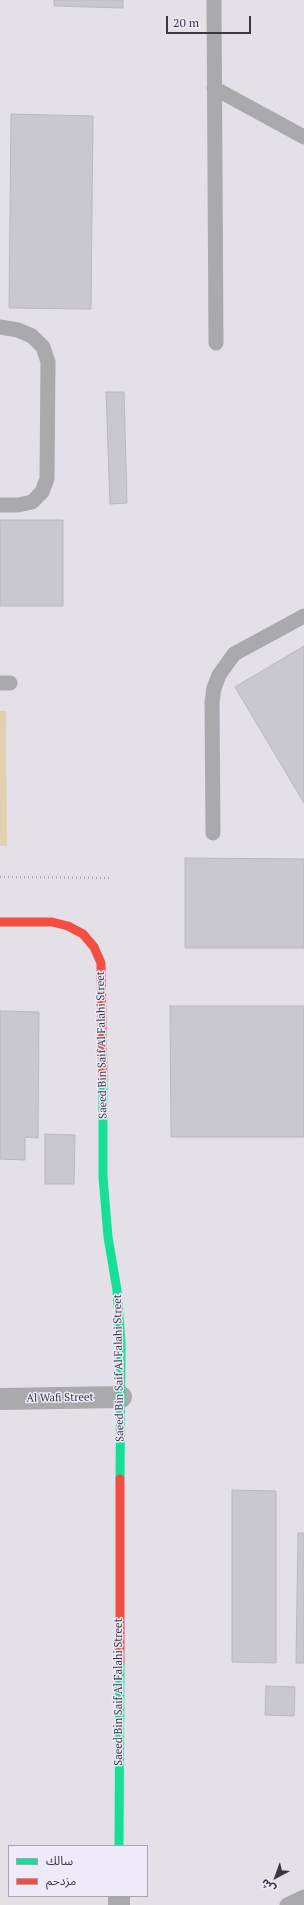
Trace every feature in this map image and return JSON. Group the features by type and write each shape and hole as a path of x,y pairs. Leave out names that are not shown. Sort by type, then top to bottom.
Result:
{"street":[{"name":"Saeed Bin Saif Al Falahi Street","path":"0,922 52,922 68,926 83,934 94,947 100,963 102,979 102,1177 108,1237 118,1290 120,1316 119,1845"},
{"name":"Al Wafi Street","path":"0,1399 120,1397"}],"lane":[{"path":"214,0 216,343"},
{"path":"214,88 304,137"},
{"path":"0,327 18,330 32,336 43,347 48,362 46,479 42,492 32,502 18,505 0,505"},
{"path":"213,833 212,702 214,688 219,675 234,654 304,616"},
{"path":"287,1905 304,1897"}],"path":[{"path":"0,877 109,878"}],"shaded area":[{"path":"0,711 6,711 7,846 0,846"}],"building":[{"path":"54,0 123,0 123,8 54,6"},
{"path":"11,114 93,116 91,309 9,308"},
{"path":"106,392 124,392 127,503 110,504"},
{"path":"0,520 63,520 63,606 0,606"},
{"path":"304,646 304,803 235,687"},
{"path":"185,858 304,859 304,948 185,948"},
{"path":"170,1006 304,1006 304,1137 171,1137"},
{"path":"0,1011 39,1012 38,1138 25,1137 25,1160 0,1159"},
{"path":"45,1134 75,1135 74,1184 45,1184"},
{"path":"232,1490 276,1491 276,1663 232,1662"},
{"path":"298,1533 304,1533 304,1663 296,1663"},
{"path":"266,1686 295,1687 294,1716 265,1715"}],"traffic: fast":[{"path":"103,1079 103,1177 108,1237 117,1290 121,1343 120,1479"},
{"path":"119,1845 120,1661"}],"traffic: jam":[{"path":"0,922 52,922 68,926 83,934 94,947 101,963 103,1079"},
{"path":"120,1479 120,1661"}]}
